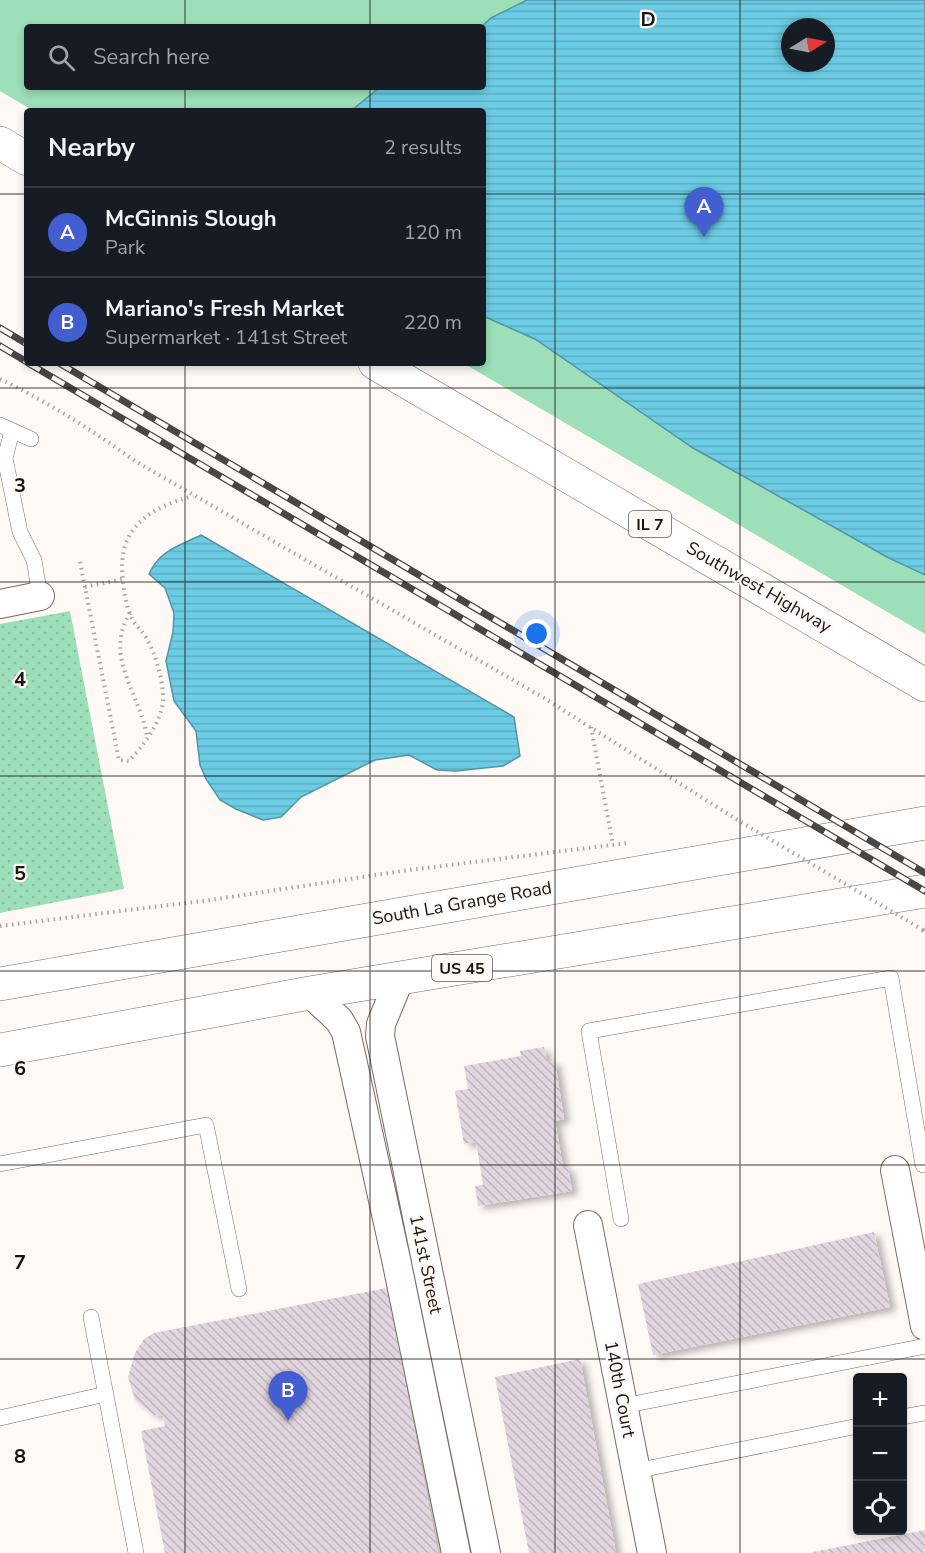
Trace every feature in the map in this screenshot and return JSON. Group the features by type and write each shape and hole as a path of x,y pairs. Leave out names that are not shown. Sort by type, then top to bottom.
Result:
{"main road":[{"path":"0,143 24,157"},
{"name":"Southwest Highway","path":"380,366 925,684"},
{"name":"South La Grange Road","path":"0,984 925,823"},
{"name":"US 45","path":"0,1050 310,993 925,891"}],"street":[{"path":"0,604 40,596"},
{"name":"141st Street","path":"400,978 381,1024 380,1036 486,1553"},
{"name":"141st Street","path":"310,993 339,1020 346,1032 396,1259 456,1553"},
{"path":"895,1170 925,1326"},
{"name":"140th Court","path":"588,1225 651,1553"}],"lane":[{"path":"31,439 6,428 5,458 20,532 34,560 40,596"},
{"path":"621,1219 589,1031 891,978 923,1166"},
{"path":"0,1164 206,1125 239,1289"},
{"path":"91,1317 136,1553"},
{"path":"623,1406 925,1346"},
{"path":"0,1418 106,1394"},
{"path":"907,1417 925,1413"},
{"path":"635,1471 853,1427"}],"path":[{"path":"0,379 91,429 135,461 591,726 736,819 924,931"},
{"path":"80,561 119,760 129,761 148,737 163,702 158,670 147,639 132,620 121,563 130,534 145,516 166,503 194,495"},
{"path":"85,587 123,579"},
{"path":"130,612 120,635 122,665 127,684 143,713 148,737"},
{"path":"591,726 613,845"},
{"path":"736,826 759,822"},
{"path":"0,926 210,900 387,873 633,843"}],"green space":[{"path":"0,0 925,0 925,634 468,366 486,366 486,108 29,108 0,91"},
{"path":"70,611 124,889 0,913 0,624"}],"water":[{"path":"527,0 925,0 925,575 887,557 693,448 535,339 486,317 486,108 355,108 376,90 486,90 486,24 491,18"},
{"path":"201,535 514,717 520,756 503,766 456,771 437,770 409,755 375,760 301,797 281,817 263,820 220,800 200,765 196,731 174,701 166,661 173,632 174,613 165,588 149,574 164,554"}],"building":[{"path":"544,1047 547,1062 555,1061 564,1119 555,1121 563,1167 568,1167 572,1191 478,1206 475,1186 483,1185 476,1142 464,1144 455,1091 468,1089 464,1066 521,1056 520,1051"},
{"path":"874,1232 890,1307 653,1355 638,1284"},
{"path":"387,1288 438,1553 165,1553 141,1431 165,1426 163,1416 154,1415 135,1400 128,1377 135,1353 144,1339 154,1333"},
{"path":"580,1359 616,1553 529,1553 495,1377"},
{"path":"925,1530 925,1553 813,1553 907,1535"}],"railway":[{"path":"0,328 24,342"},
{"path":"0,346 24,360"},
{"path":"33,366 925,891"},
{"path":"64,366 925,873"}],"place":[{"name":"McGinnis Slough","path":"704,237"},
{"name":"Mariano's Fresh Market","path":"288,1421"}]}
